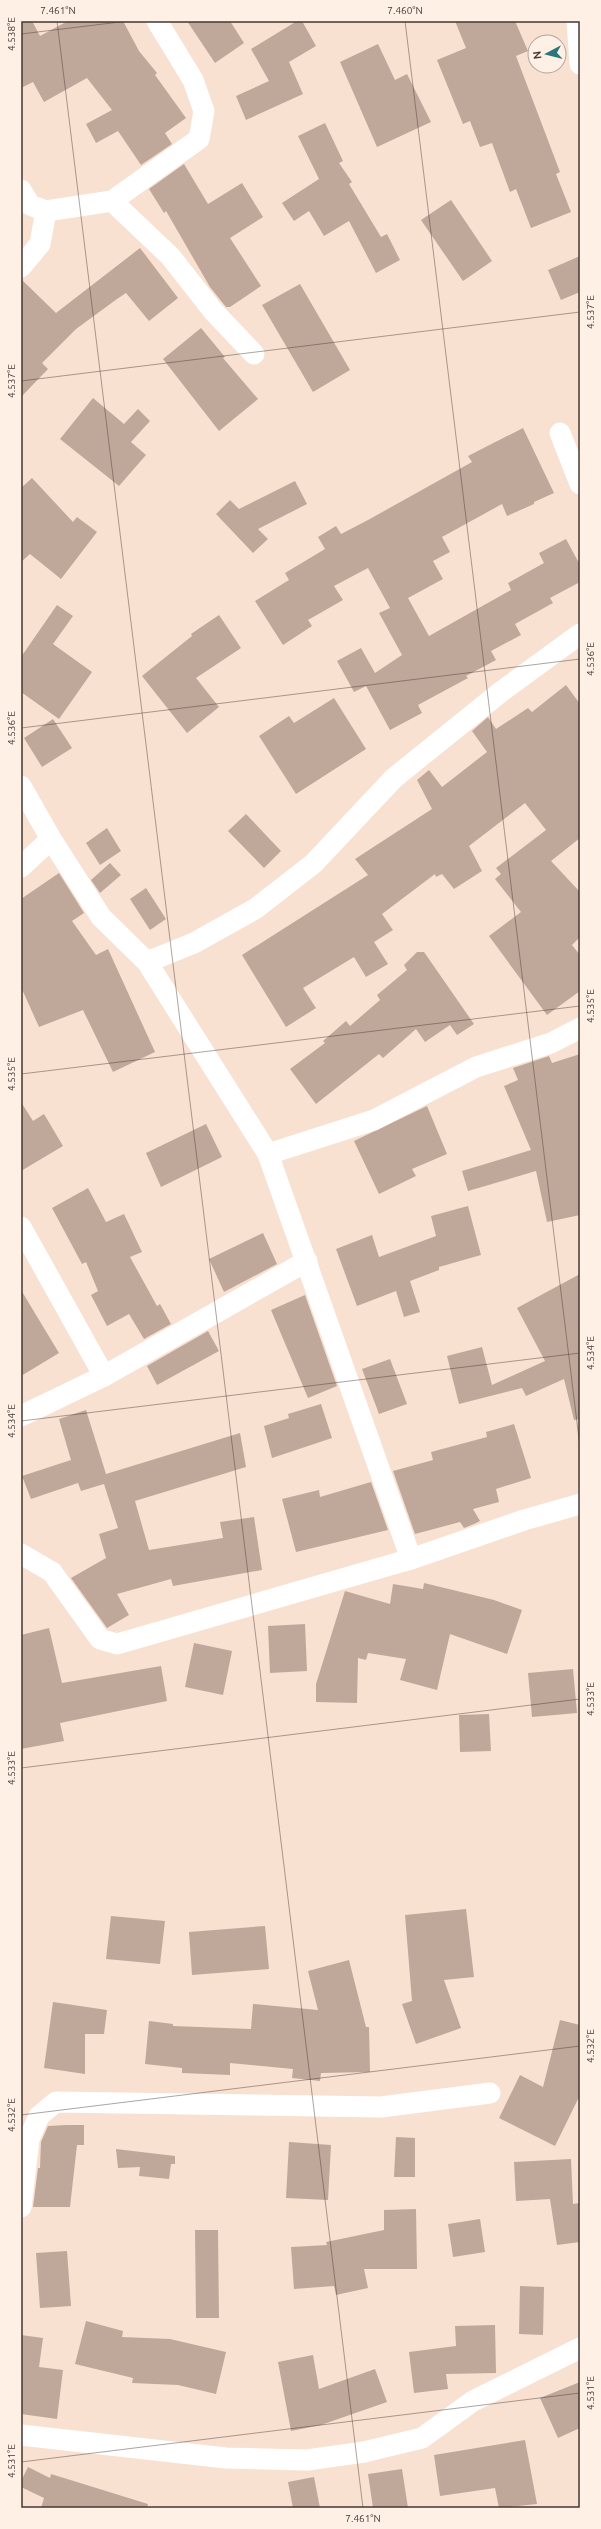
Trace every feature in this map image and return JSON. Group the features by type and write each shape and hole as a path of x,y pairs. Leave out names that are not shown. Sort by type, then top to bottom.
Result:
{"street":[{"path":"21,190 30,205 46,211 84,203 112,201 199,139 204,111 193,80 157,21"},
{"path":"577,21 580,64"},
{"path":"112,201 170,256 214,312 254,354"},
{"path":"21,267 40,244 46,211"},
{"path":"560,433 580,484"},
{"path":"147,962 194,943 255,909 312,864 394,778 502,691 580,634"},
{"path":"21,786 51,839 101,917 147,962 268,1154 411,1559"},
{"path":"21,867 51,839"},
{"path":"268,1154 374,1120 476,1067 551,1043 580,1028"},
{"path":"21,1227 104,1376"},
{"path":"21,1416 104,1376 307,1261"},
{"path":"21,1554 52,1572 100,1639 117,1644 411,1559 524,1520 580,1504"},
{"path":"21,2207 29,2139 39,2116 56,2102 381,2107 490,2093"},
{"path":"21,2435 226,2458 307,2460 364,2452 422,2438 474,2402 580,2348"}],"building":[{"path":"21,21 32,21 40,36 68,21 123,21 139,51 157,73 155,75 186,118 165,133 172,144 141,165 118,131 96,143 86,124 112,110 87,78 44,102 33,82 21,88"},
{"path":"187,21 230,21 244,43 215,63"},
{"path":"297,21 302,21 316,46 289,62 303,94 246,120 236,96 269,81 251,49"},
{"path":"455,21 515,21 527,49 527,51 516,56 560,172 556,174 571,212 531,228 516,189 510,192 492,143 480,147 470,121 463,124 437,60 466,48"},
{"path":"378,44 395,80 407,74 431,122 377,147 340,62"},
{"path":"325,123 343,161 339,163 352,182 349,184 381,237 387,234 400,260 376,273 349,221 324,236 309,211 294,221 282,203 319,179 298,136"},
{"path":"184,164 208,204 242,183 263,217 230,238 261,286 230,307 226,307 210,287 166,211 164,213 149,189"},
{"path":"451,200 492,261 463,281 421,220"},
{"path":"140,248 178,298 149,321 126,293 76,329 42,363 48,369 21,397 21,279 56,313"},
{"path":"580,256 580,292 561,300 548,270"},
{"path":"300,284 350,370 313,392 262,305"},
{"path":"201,328 225,357 223,358 258,399 219,431 163,359"},
{"path":"93,398 124,424 138,409 150,421 131,442 146,455 119,486 60,439"},
{"path":"523,428 554,493 507,516 502,504 442,537 450,552 433,561 443,579 408,598 429,636 511,590 508,583 544,563 539,553 566,539 580,565 580,582 550,598 553,603 515,624 521,635 491,651 496,660 466,676 468,678 418,705 422,713 390,730 366,686 354,692 337,661 361,648 375,673 402,655 379,613 390,608 368,568 334,586 343,600 308,620 312,626 283,645 255,601 289,580 285,573 325,549 318,537 336,526 341,534 368,520 472,462 468,456"},
{"path":"32,478 73,522 77,517 97,532 61,579 30,554 21,562 21,488"},
{"path":"295,481 307,504 258,529 268,539 253,553 216,514 230,500 239,509"},
{"path":"57,605 73,616 53,644 92,672 59,719 21,692 21,657"},
{"path":"219,615 241,648 196,678 219,707 187,733 142,676 192,636 191,634"},
{"path":"566,685 580,704 580,838 551,861 580,892 580,937 572,945 580,955 580,991 547,1015 489,936 521,912 495,879 501,874 496,868 546,830 525,803 469,846 482,871 454,889 442,874 436,877 435,874 382,914 393,930 374,942 388,964 366,977 354,957 303,988 316,1008 286,1027 242,955 368,875 355,859 432,809 417,780 429,770 442,787 487,752 472,731 488,717 496,729 528,708 532,712"},
{"path":"334,698 366,749 296,794 259,736 289,716 294,723"},
{"path":"53,719 72,748 42,767 24,738"},
{"path":"246,814 281,851 264,868 228,831"},
{"path":"107,828 121,851 100,865 86,843"},
{"path":"110,863 121,875 100,893 91,880"},
{"path":"59,873 84,913 72,921 96,955 108,949 155,1052 113,1072 83,1010 39,1027 21,987 21,899"},
{"path":"146,888 166,919 150,930 130,899"},
{"path":"417,952 424,952 474,1024 457,1035 450,1025 425,1042 416,1029 383,1058 379,1054 316,1104 290,1069 325,1043 323,1041 346,1021 350,1026 380,1000 377,995 407,970 404,965"},
{"path":"580,1054 580,1215 547,1222 536,1171 468,1191 462,1171 531,1150 504,1086 518,1080 513,1068 549,1056 552,1063"},
{"path":"21,1102 33,1121 44,1114 63,1146 21,1171"},
{"path":"427,1106 447,1154 412,1169 416,1176 379,1194 354,1141"},
{"path":"206,1124 222,1157 161,1187 146,1153"},
{"path":"88,1188 106,1222 124,1214 142,1252 130,1257 157,1306 160,1304 171,1324 144,1339 129,1314 107,1326 91,1295 98,1291 86,1262 82,1264 52,1208"},
{"path":"468,1206 481,1255 439,1267 439,1270 410,1281 420,1312 404,1317 396,1291 357,1306 336,1249 372,1235 379,1257 436,1236 431,1216"},
{"path":"263,1233 277,1264 224,1292 209,1259"},
{"path":"580,1274 580,1419 574,1420 564,1379 526,1396 522,1388 459,1404 447,1356 482,1347 492,1385 545,1361 517,1308"},
{"path":"21,1290 59,1353 21,1376"},
{"path":"305,1295 337,1386 308,1398 271,1310"},
{"path":"208,1331 219,1351 157,1385 147,1366"},
{"path":"390,1359 407,1404 379,1414 362,1369"},
{"path":"321,1404 332,1438 272,1458 264,1426 289,1418 288,1414"},
{"path":"86,1410 106,1474 240,1433 246,1467 135,1501 149,1550 223,1538 220,1522 254,1517 262,1570 173,1586 171,1579 117,1594 129,1615 107,1628 71,1578 106,1558 99,1534 118,1528 104,1484 81,1491 78,1483 31,1499 22,1476 71,1460 59,1419"},
{"path":"514,1424 531,1478 496,1489 499,1502 473,1509 480,1521 474,1524 464,1528 460,1522 415,1534 393,1471 433,1460 431,1452 487,1437 486,1432"},
{"path":"371,1482 388,1530 296,1552 282,1499 319,1490 320,1497"},
{"path":"424,1583 494,1600 522,1610 507,1654 450,1634 437,1690 400,1680 406,1659 368,1653 366,1660 358,1658 357,1703 316,1702 316,1684 345,1591 390,1604 393,1584 423,1589"},
{"path":"305,1624 307,1671 270,1673 268,1626"},
{"path":"49,1628 62,1683 161,1666 167,1701 60,1723 64,1741 21,1749 21,1635"},
{"path":"194,1643 232,1651 223,1695 185,1687"},
{"path":"573,1669 577,1713 532,1717 528,1673"},
{"path":"489,1714 491,1751 460,1752 459,1715"},
{"path":"466,1909 474,1977 444,1980 461,2028 416,2044 402,2004 412,2001 405,1915"},
{"path":"111,1916 165,1921 160,1964 106,1959"},
{"path":"265,1926 269,1969 192,1975 189,1932"},
{"path":"349,1960 366,2027 369,2027 370,2072 321,2073 320,2081 292,2078 293,2069 230,2063 230,2075 182,2073 182,2068 145,2064 149,2021 173,2024 173,2026 251,2029 253,2004 318,2010 308,1971"},
{"path":"53,2002 107,2010 104,2034 85,2034 85,2074 44,2068"},
{"path":"560,2020 580,2025 580,2095 555,2146 499,2118 520,2075 543,2087"},
{"path":"84,2125 84,2145 77,2145 70,2207 33,2207 38,2168 40,2168 41,2142 48,2126"},
{"path":"396,2137 415,2138 415,2177 394,2177"},
{"path":"289,2142 331,2145 328,2200 286,2198"},
{"path":"116,2149 175,2156 175,2164 171,2164 169,2179 139,2176 140,2167 118,2168"},
{"path":"571,2159 573,2204 580,2203 580,2242 557,2245 550,2199 516,2201 514,2162"},
{"path":"416,2209 417,2269 364,2269 368,2288 336,2295 334,2286 294,2289 291,2247 327,2245 326,2242 384,2230 384,2210"},
{"path":"480,2219 485,2252 453,2257 448,2224"},
{"path":"195,2230 218,2230 219,2318 196,2318"},
{"path":"67,2251 71,2306 40,2308 36,2253"},
{"path":"520,2286 544,2287 543,2335 519,2334"},
{"path":"86,2321 123,2331 122,2337 170,2339 226,2352 216,2394 178,2385 132,2383 133,2378 75,2364"},
{"path":"495,2325 496,2373 446,2374 448,2389 414,2393 409,2352 456,2346 455,2326"},
{"path":"21,2335 43,2338 39,2367 63,2370 57,2419 21,2414"},
{"path":"313,2355 319,2389 375,2369 387,2402 321,2425 291,2431 278,2362"},
{"path":"580,2382 580,2428 558,2438 540,2398"},
{"path":"525,2440 537,2504 499,2508 495,2488 440,2496 434,2455"},
{"path":"28,2467 50,2478 51,2474 148,2504 147,2508 41,2508 44,2498 21,2487 21,2481"},
{"path":"402,2469 408,2508 373,2508 368,2474"},
{"path":"314,2477 320,2508 293,2508 288,2482"}]}
